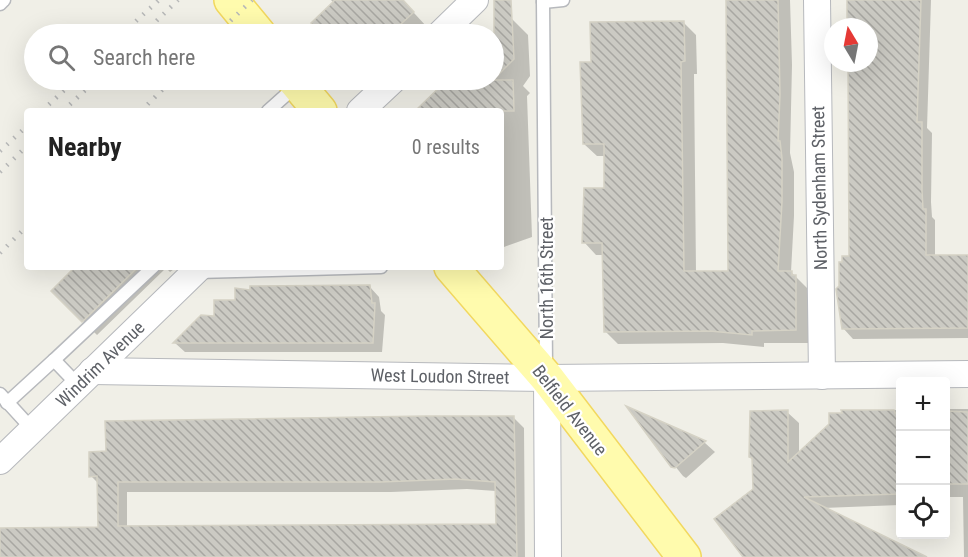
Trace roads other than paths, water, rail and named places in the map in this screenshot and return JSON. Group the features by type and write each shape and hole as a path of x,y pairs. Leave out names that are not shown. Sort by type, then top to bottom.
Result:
{"main road":[{"path":"231,0 251,24"},
{"path":"303,90 318,108"},
{"name":"Belfield Avenue","path":"454,270 546,378 684,557"}],"street":[{"name":"North Sydenham Street","path":"817,0 822,376"},
{"path":"449,24 469,2"},
{"path":"363,108 382,90"},
{"name":"Windrim Avenue","path":"0,461 197,270"},
{"name":"West Loudon Street","path":"85,378 546,378 968,374"},
{"name":"North 16th Street","path":"546,378 548,557"}],"lane":[{"path":"0,4 4,0"},
{"path":"543,1 563,0"},
{"name":"North 16th Street","path":"543,1 546,378"},
{"path":"271,108 288,90"},
{"path":"32,429 4,398 54,360 150,270"},
{"path":"54,360 85,378"}],"railway":[{"path":"133,24 159,0"},
{"path":"153,24 178,0"},
{"path":"227,24 252,0"},
{"path":"45,108 64,90"},
{"path":"66,108 85,90"},
{"path":"144,108 162,90"},
{"path":"0,151 24,129"},
{"path":"0,172 24,149"},
{"path":"0,253 24,229"}]}
